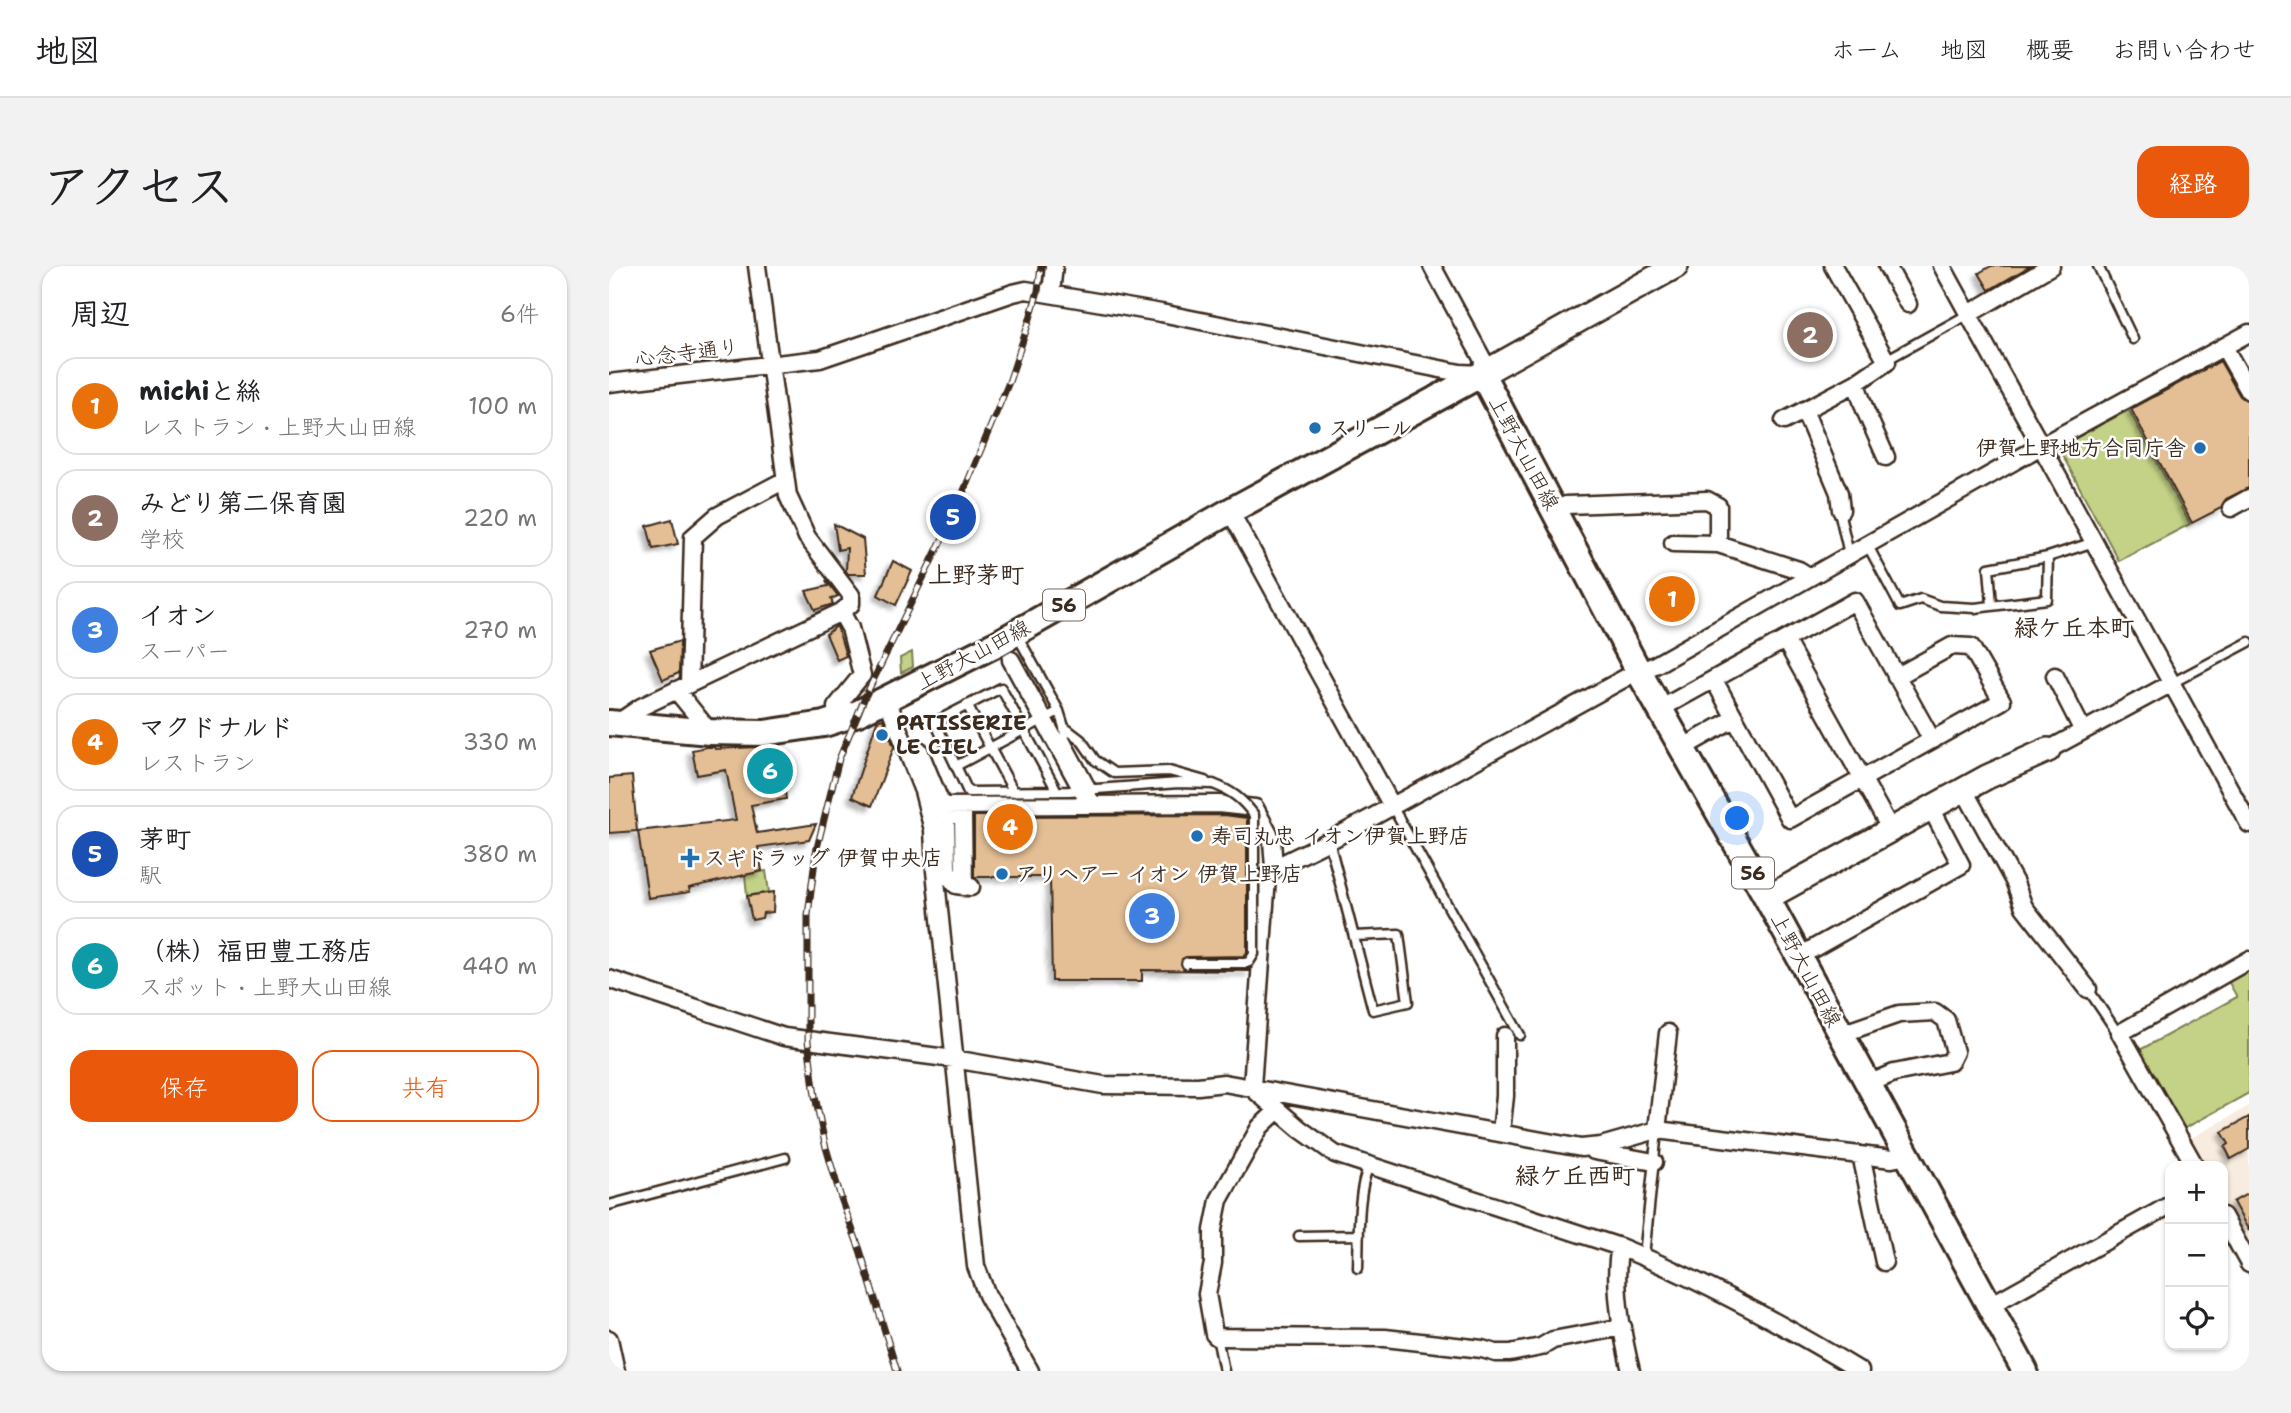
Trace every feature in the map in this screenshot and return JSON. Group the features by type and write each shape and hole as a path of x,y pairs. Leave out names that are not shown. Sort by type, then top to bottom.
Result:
{"main road":[{"name":"上野大山田線","path":"612,723 710,732 764,733 824,724 895,706 1016,633 1230,511 1482,374 1639,672 1767,898 2025,1371"}],"street":[{"path":"612,723 642,706 841,612 851,604 851,595 807,537 796,517 785,480 757,266"},
{"path":"1051,293 1054,266"},
{"path":"1432,266 1483,360 1482,374"},
{"path":"1482,374 1676,266"},
{"path":"1784,421 1856,383 1887,362 1833,266"},
{"path":"1887,266 1908,304"},
{"path":"1942,266 2249,824"},
{"path":"1969,314 2051,266"},
{"name":"心念寺通り","path":"609,383 820,359 1026,290 1460,373 1482,374"},
{"path":"1252,1087 1267,877 1274,868 1329,841 1639,672 2041,446 2249,333"},
{"path":"2224,347 2249,391"},
{"path":"1856,383 1886,457"},
{"path":"1804,410 1839,493 1841,510"},
{"path":"710,732 682,687 693,537 717,516 785,480"},
{"path":"2231,508 2249,498"},
{"path":"1555,512 1566,505 1707,500 1719,506 1718,544"},
{"path":"1230,511 1392,806"},
{"path":"1673,543 1718,544 1799,570 1810,577"},
{"path":"1660,709 1855,601 1932,740"},
{"path":"837,720 836,706 862,675 850,628 841,612"},
{"path":"1785,640 1891,830"},
{"path":"1714,680 1790,819 2002,701 1971,647 1952,646 1896,677"},
{"path":"1011,660 1038,722 1084,793"},
{"path":"2055,676 2083,731"},
{"path":"1767,898 1987,777 2048,750 2172,683"},
{"path":"895,706 944,811 949,876 956,885 968,887 963,815 944,811"},
{"path":"895,706 923,790 933,830 976,1266 987,1295 1030,1371"},
{"path":"1683,747 1735,718"},
{"path":"1964,790 2015,883 2024,907 2088,989"},
{"path":"944,811 1084,793 1255,808 1272,840 1274,868"},
{"path":"1798,957 1961,865 1931,808"},
{"path":"2192,1161 2120,1032 2249,960"},
{"path":"609,979 783,1037 954,1059 1103,1085 1198,1086 1224,1083 1252,1087 1654,1162"},
{"path":"1841,1034 1899,1014 1935,1012 1946,1020 1955,1052 1950,1062 1894,1073 1868,1084"},
{"path":"1657,1130 1668,1033"},
{"path":"1501,1132 1512,1036"},
{"path":"1252,1087 1335,1154 1644,1256 1715,1291 1860,1371"},
{"path":"1278,1110 1260,1126 1219,1200 1213,1230 1213,1263 1207,1294 1214,1334 1217,1337 1385,1338 1503,1353 1541,1347 1553,1340 1623,1327"},
{"path":"1581,1148 1601,1146 1657,1130 1892,1159 1907,1156"},
{"path":"1865,1156 1863,1164 1884,1262"},
{"path":"1989,1306 2165,1208"},
{"path":"2227,1224 2249,1264"},
{"path":"1621,1247 1616,1267 1623,1327 1632,1371"},
{"path":"609,1339 616,1371"}],"lane":[{"path":"2098,266 2133,339"},
{"path":"1885,360 1969,314"},
{"path":"1841,510 1849,554"},
{"path":"1992,606 1989,568 2047,557 2094,542"},
{"path":"1867,544 1900,606 1921,599 1940,606 1975,608 2047,599 2047,557"},
{"path":"1016,633 1059,711 1065,739 1084,793"},
{"path":"2172,683 2249,642"},
{"path":"1057,791 1001,688 935,722 968,792 1084,793 1110,787 1213,784"},
{"path":"967,705 1014,792"},
{"path":"956,766 1059,711"},
{"path":"1064,727 1081,740 1095,760 1114,773 1169,771 1213,784 1230,790 1244,801 1254,815 1254,954 1249,962 1240,964 1187,963"},
{"path":"1392,806 1512,1036"},
{"path":"1329,841 1373,1010 1408,1003 1399,934 1354,936"},
{"path":"2088,989 2115,1029 2120,1032"},
{"path":"1644,1256 1657,1130"},
{"path":"609,1205 785,1158"},
{"path":"1359,1268 1364,1177 1369,1166"},
{"path":"1299,1236 1359,1235"},
{"path":"1217,1337 1224,1371"}],"shaded area":[{"path":"2249,1106 2249,1254 2228,1215 2228,1161 2197,1161 2186,1141"}],"green space":[{"path":"2129,410 2190,524 2119,561 2058,447"},
{"path":"912,652 913,667 901,673 900,658"},
{"path":"766,871 769,892 747,896 745,875"},
{"path":"2249,969 2249,1093 2182,1130 2138,1051 2237,997 2228,981"}],"building":[{"path":"1991,266 2030,266 1989,290 1979,273"},
{"name":"伊賀上野地方合同庁舎","path":"2220,361 2240,396 2249,401 2249,488 2226,499 2221,508 2192,523 2131,409"},
{"path":"672,519 678,544 653,549 647,526"},
{"path":"834,524 863,539 866,574 848,574 846,571 847,548 838,550"},
{"path":"893,561 912,571 896,605 878,595"},
{"path":"826,580 838,596 831,599 833,604 815,610 806,591 828,586"},
{"path":"837,626 846,656 837,660 826,634"},
{"path":"680,641 679,673 663,680 650,650"},
{"path":"883,719 894,747 872,806 852,797 877,721"},
{"path":"780,746 786,799 751,805 757,833 816,824 809,840 758,847 762,871 689,888 690,892 648,898 638,831 736,820 726,770 697,775 692,750 707,747 715,749"},
{"path":"632,776 637,831 609,833 609,778"},
{"path":"1224,815 1247,818 1247,952 1244,956 1186,957 1181,964 1187,970 1250,971 1142,970 1142,981 1052,981 1050,877 974,877 974,816"},
{"path":"774,892 773,912 763,913 762,918 752,920 747,896"},
{"path":"2249,1117 2249,1149 2231,1159 2225,1147 2229,1144 2222,1132"},
{"path":"2249,1193 2249,1231 2233,1202"}],"railway":[{"path":"897,1371 841,1198 825,1144 815,1096 808,1041 808,915 816,852 839,759 865,697 953,517 1009,382 1038,291 1041,266"}],"place":[{"name":"みどり第二保育園","path":"1810,335"},
{"name":"スリール","path":"1315,428"},
{"name":"伊賀上野地方合同庁舎","path":"2200,448"},
{"name":"茅町","path":"953,517"},
{"name":"michiと絲","path":"1672,599"},
{"name":"PATISSERIE LE CIEL","path":"882,735"},
{"name":"（株）福田豊工務店","path":"770,771"},
{"name":"マクドナルド","path":"1010,827"},
{"name":"寿司丸忠 イオン伊賀上野店","path":"1197,836"},
{"name":"スギドラッグ 伊賀中央店","path":"690,858"},
{"name":"アリヘアー イオン 伊賀上野店","path":"1002,874"},
{"name":"イオン","path":"1152,916"}],"district":[{"name":"上野茅町","path":"976,575"},
{"name":"緑ケ丘本町","path":"2074,628"},
{"name":"緑ケ丘西町","path":"1575,1176"}]}
